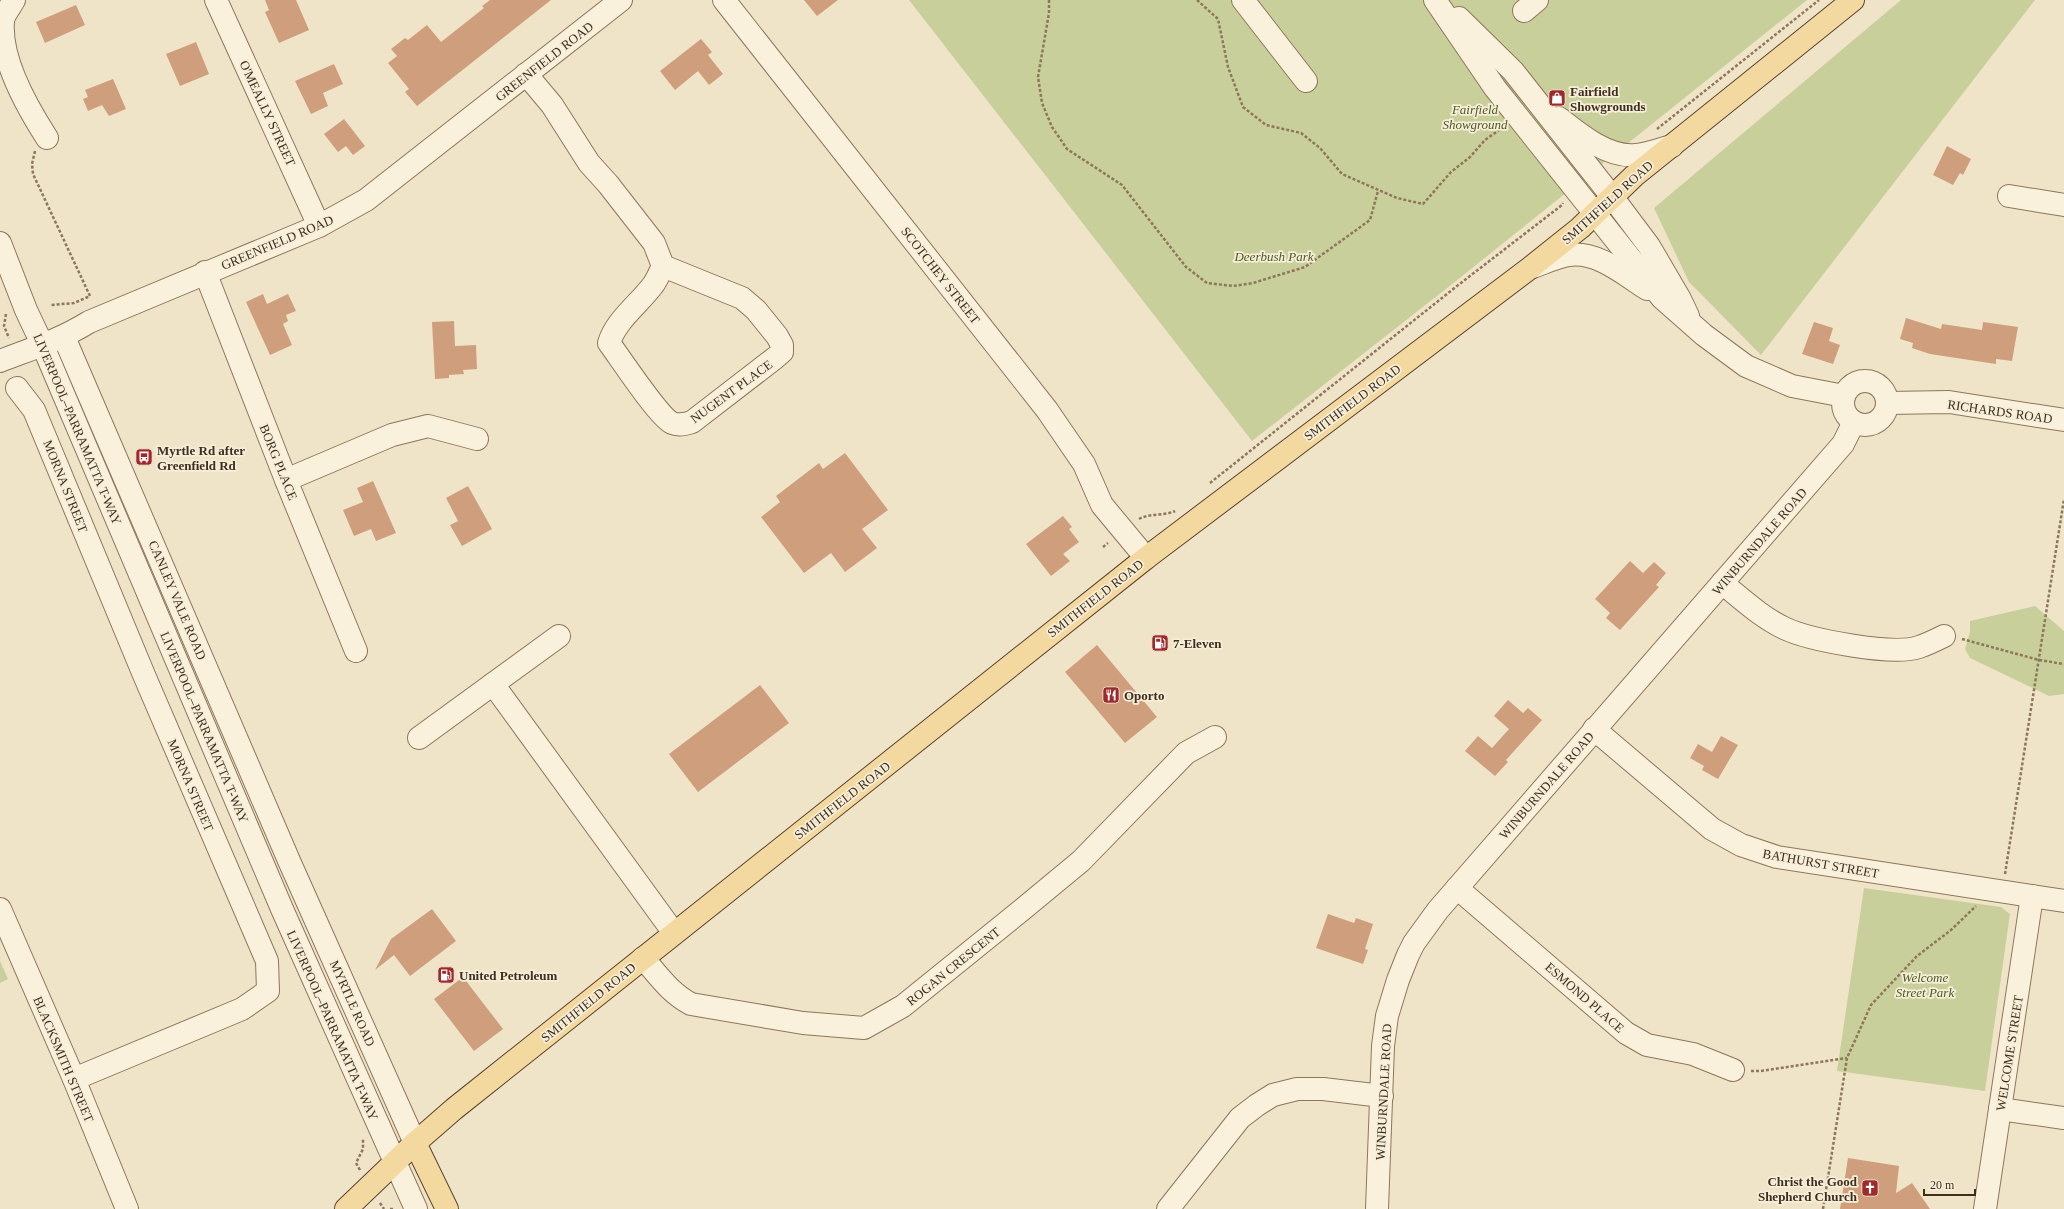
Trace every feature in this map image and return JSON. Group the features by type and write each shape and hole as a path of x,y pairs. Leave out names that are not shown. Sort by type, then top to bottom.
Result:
{"main road":[{"name":"SMITHFIELD ROAD","path":"346,1209 415,1143 454,1109 1146,558 1530,268 1595,214 1634,176 1853,0"},
{"path":"415,1143 447,1209"}],"street":[{"path":"14,0 2,20 4,52 29,111 47,138"},
{"name":"O'MEALLY STREET","path":"216,0 319,226"},
{"name":"GREENFIELD ROAD","path":"0,362 64,337 89,322 205,272 319,226 366,200 622,0"},
{"name":"SCOTCHEY STREET","path":"724,0 1047,410 1084,464 1102,505 1146,558"},
{"path":"1242,0 1306,80"},
{"path":"1436,0 1495,88 1662,298 1729,355 1765,376 1792,386 1844,396"},
{"path":"1441,0 1513,71 1613,198 1649,246 1680,299 1690,323"},
{"path":"526,74 552,105 589,163 608,184 654,243 663,266"},
{"path":"1536,100 1565,123 1607,150 1619,154 1636,156 1672,146"},
{"path":"2009,196 2064,205"},
{"name":"LIVERPOOL–PARRAMATTA T-WAY","path":"0,243 26,310 43,346 285,916 416,1209"},
{"path":"1530,268 1568,255 1581,254 1606,263 1662,298"},
{"name":"NUGENT PLACE","path":"663,266 742,298 756,310 782,345 782,352 775,358 692,422 680,425 671,423 657,409 609,343 611,337 623,320 653,285 663,266"},
{"name":"BORG PLACE","path":"205,272 286,480 356,651"},
{"name":"CANLEY VALE ROAD","path":"64,337 225,708 290,863"},
{"path":"1866,381 1873,382 1884,390 1888,403 1882,418 1869,425 1854,422 1845,411 1844,396 1852,385 1866,381"},
{"name":"MORNA STREET","path":"17,388 34,410 144,675 267,961 268,991 242,1009 74,1079"},
{"name":"RICHARDS ROAD","path":"1888,403 1949,402 2064,420"},
{"name":"WINBURNDALE ROAD","path":"1377,1209 1385,1030 1398,980 1414,943 1457,888 1843,444 1854,422"},
{"path":"286,480 392,435 428,426 477,439"},
{"path":"1722,583 1768,619 1784,628 1811,638 1887,650 1918,647 1944,636"},
{"path":"419,738 559,636"},
{"path":"493,684 674,933"},
{"name":"BATHURST STREET","path":"1594,729 1699,819 1724,837 1760,853 1777,857 2064,901"},
{"name":"ROGAN CRESCENT","path":"643,958 669,989 678,997 690,1004 803,1023 864,1028 903,1006 1023,909 1080,861 1186,753 1215,737"},
{"name":"MYRTLE ROAD","path":"290,863 415,1143"},
{"name":"ESMOND PLACE","path":"1457,888 1626,1033 1647,1045 1693,1054 1733,1070"},
{"name":"WELCOME STREET","path":"1985,1209 2032,896"},
{"name":"BLACKSMITH STREET","path":"0,909 74,1079 127,1209"},
{"path":"1168,1209 1240,1118 1256,1105 1273,1095 1297,1089 1323,1089 1382,1096"},
{"path":"2000,1109 2064,1118"}],"path":[{"path":"1049,0 1049,14 1038,77 1042,103 1052,127 1067,149 1122,185 1186,267 1207,283 1233,286 1253,283 1305,267 1370,220 1378,191"},
{"path":"1197,0 1218,19 1228,66 1243,107 1266,125 1301,133 1320,148 1342,174 1378,191 1397,198 1423,204 1451,172 1470,157 1484,140 1507,125"},
{"path":"1656,129 1819,0"},
{"path":"47,138 34,152 32,164 33,174 90,296 74,303 51,305"},
{"path":"1208,485 1457,286 1562,205 1563,201"},
{"path":"2003,880 2064,499"},
{"path":"1138,520 1143,517 1166,514 1178,509"},
{"path":"1944,636 1976,642 2039,660 2064,664"},
{"path":"1824,1209 1847,1058 1871,1005 1917,956 1951,930 1980,902"},
{"path":"1733,1070 1761,1071 1847,1058"}],"green space":[{"path":"909,0 1807,0 1456,281 1252,441"},
{"path":"1901,0 2035,0 1761,355 1689,282 1654,208"},
{"path":"2035,606 2064,631 2064,694 2049,696 1970,658 1965,649 1970,632 1970,621"},
{"name":"Welcome Street Park","path":"1864,888 2001,907 2010,914 1985,1091 1837,1071"},
{"path":"0,961 8,979 0,983"}],"building":[{"path":"265,0 296,0 309,30 279,43 265,12 269,10"},
{"path":"490,0 551,0 417,106 405,92 409,89 388,63 397,56 391,49 405,38 408,40 427,25 441,42 484,8 482,6"},
{"path":"804,0 838,0 817,16"},
{"path":"76,5 85,25 45,43 36,22"},
{"path":"701,39 712,52 708,55 723,74 709,85 698,71 675,90 660,71"},
{"path":"196,42 209,74 180,86 166,54"},
{"path":"334,64 343,84 323,93 328,106 311,114 295,81"},
{"path":"113,79 126,109 109,116 102,105 88,111 83,99 88,97 85,90"},
{"path":"344,119 365,146 353,155 346,146 338,152 324,134"},
{"path":"1947,146 1971,159 1963,175 1960,173 1953,185 1933,175"},
{"path":"263,294 267,304 288,294 296,311 286,315 288,321 283,324 292,345 270,355 246,302"},
{"path":"1906,318 1941,329 1942,324 1982,330 1983,322 2018,327 2012,361 1996,359 1996,364 1930,354 1912,348 1913,343 1900,339"},
{"path":"454,321 455,346 476,345 477,369 463,370 464,374 449,375 449,378 435,379 432,322"},
{"path":"1814,322 1833,328 1829,341 1840,345 1833,364 1802,354"},
{"path":"845,453 888,510 862,529 877,548 845,572 831,553 804,573 761,517 780,502 776,496 819,463 823,469"},
{"path":"373,481 396,533 376,541 371,529 354,536 343,510 363,502 357,488"},
{"path":"468,486 492,529 462,546 450,525 458,521 446,498"},
{"path":"1063,516 1072,527 1069,529 1079,542 1063,554 1070,561 1051,576 1026,544"},
{"path":"1630,561 1643,573 1654,562 1666,573 1656,585 1659,587 1620,630 1606,618 1610,613 1595,599"},
{"name":"Oporto","path":"1097,645 1157,717 1125,743 1065,672"},
{"path":"760,685 789,723 698,792 669,754"},
{"path":"1508,700 1523,713 1528,708 1542,720 1506,760 1508,762 1495,776 1465,751 1478,736 1492,748 1509,729 1494,716"},
{"path":"1721,736 1738,745 1718,779 1702,770 1704,766 1690,758 1698,744 1712,752"},
{"path":"432,909 456,941 410,976 394,955 375,970 391,939"},
{"path":"1328,914 1354,923 1356,918 1373,924 1365,949 1368,950 1363,964 1316,948"},
{"path":"463,977 503,1029 474,1051 434,999"},
{"name":"Christ the Good Shepherd Church","path":"1848,1158 1899,1166 1896,1193 1912,1183 1930,1209 1840,1209"}],"place":[{"name":"Fairfield Showgrounds","path":"1557,98"},
{"name":"Myrtle Rd after Greenfield Rd","path":"144,457"},
{"name":"7-Eleven","path":"1160,643"},
{"name":"Oporto","path":"1111,695"},
{"name":"United Petroleum","path":"446,975"},
{"name":"Christ the Good Shepherd Church","path":"1870,1188"}],"park label":[{"name":"Fairfield Showground","path":"1475,116"},
{"name":"Deerbush Park","path":"1274,256"}]}
